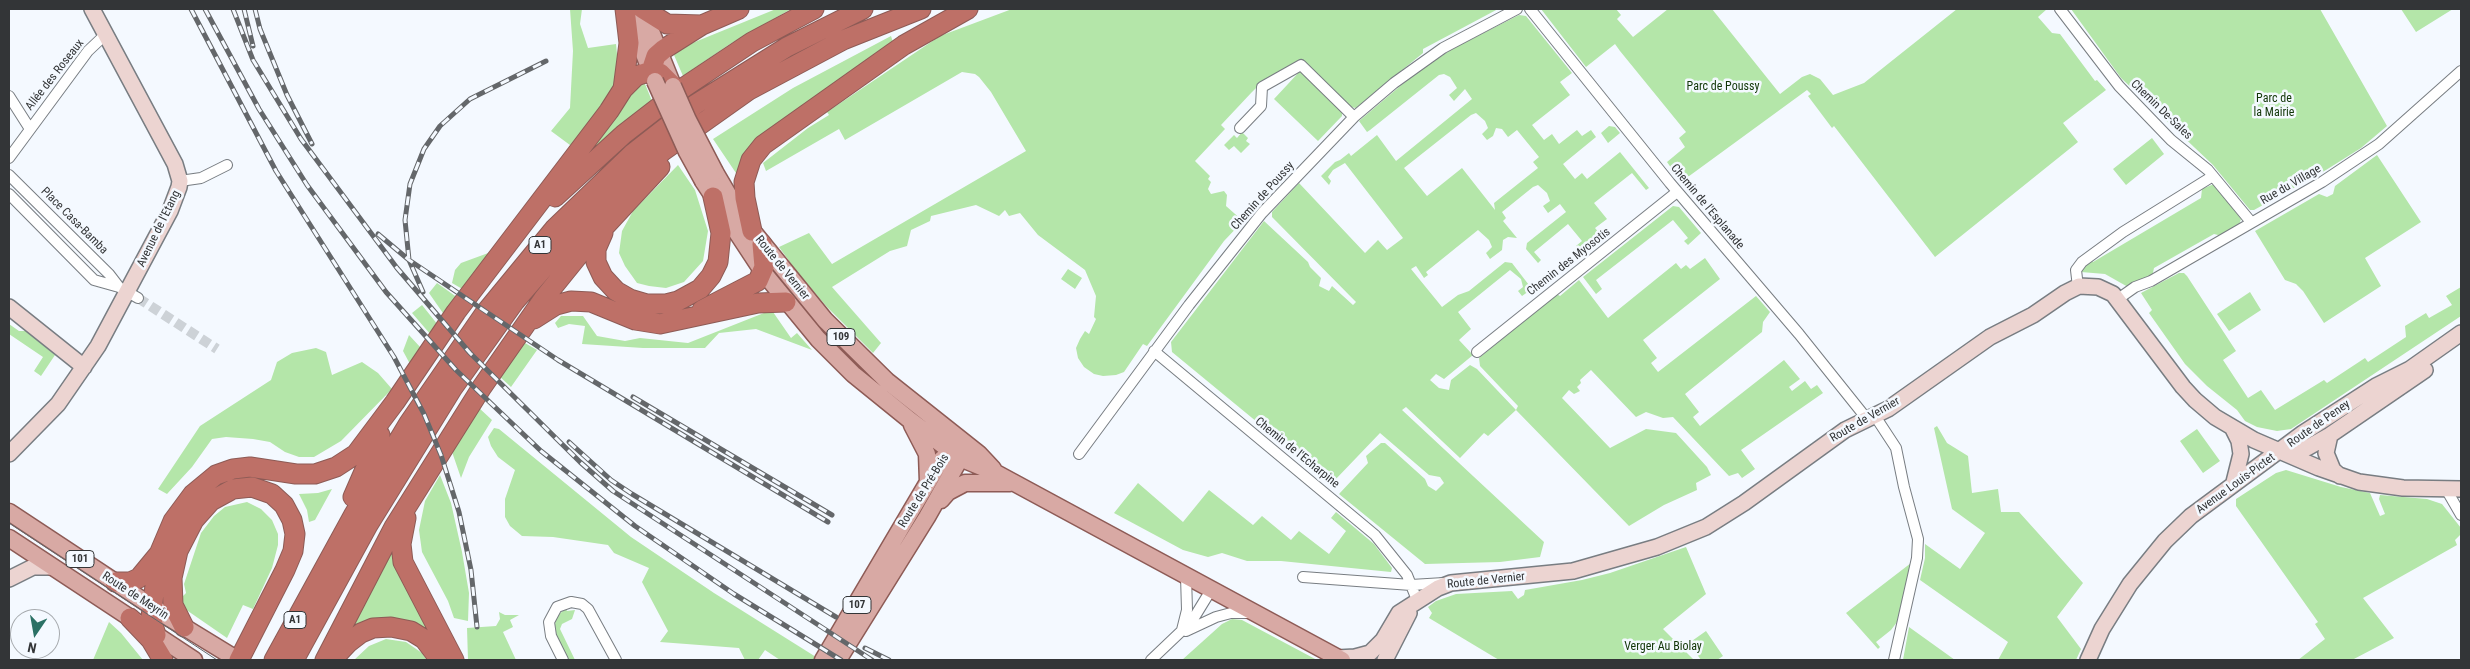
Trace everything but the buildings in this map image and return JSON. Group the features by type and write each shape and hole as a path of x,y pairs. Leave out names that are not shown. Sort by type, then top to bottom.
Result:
{"highway":[{"path":"623,89 630,43 626,9"},
{"path":"642,9 667,24 702,25"},
{"path":"156,636 152,622 152,606 159,554 169,529 193,494 216,475 244,467 303,475 336,467 359,450 395,402 429,350 609,111 623,89 636,76 661,77 654,60 659,52 702,25 739,9"},
{"path":"494,262 571,182 652,112 722,61 814,9"},
{"name":"A1","path":"274,660 317,580 381,469 448,364 501,291 561,222 632,154 696,104 787,47 864,9"},
{"name":"A1","path":"294,660 364,533 424,432 482,345 515,301 567,240 616,191 663,151 727,104 819,51 920,9"},
{"path":"684,319 751,286 758,281 763,272 765,258 745,198 744,182 751,160 763,145 904,45 968,9"},
{"path":"325,660 394,527 464,415 544,298 611,220 669,158 727,104"},
{"path":"611,220 599,240 595,253 596,262 603,277 616,291 635,302 653,305 672,303 685,299 700,288 711,276 718,262 721,233 713,197"},
{"path":"526,326 556,304 576,301 597,304 648,323 664,324 758,303 786,302"},
{"path":"317,580 395,402"},
{"path":"184,627 173,605 172,578 180,546 194,520 211,501 233,489 252,487 272,494 284,505 292,520 295,534 293,551 282,578 239,660"},
{"path":"415,495 402,535 404,562 454,660"},
{"path":"115,582 130,582 139,578 159,554"},
{"path":"130,618 151,640 163,660"},
{"path":"332,660 348,643 361,633 386,627 405,629 418,635 430,644 440,660"}],"main road":[{"name":"109","path":"626,9 661,77 687,152 709,176"},
{"path":"642,9 659,52"},
{"name":"Route de Vernier","path":"709,176 820,314 863,359 908,399 957,450"},
{"name":"Route de Vernier","path":"709,176 713,197 763,272 786,302 852,374 910,421 1013,483 1339,659"},
{"path":"910,421 927,454 928,482 932,500 927,518"},
{"name":"Route de Pré-Bois","path":"823,660 941,460 957,450"},
{"name":"Route de Pré-Bois","path":"838,660 927,518 957,450"},
{"path":"927,518 948,492 959,485 979,482 1013,483"},
{"name":"Route de Meyrin","path":"9,512 184,627 239,660"},
{"name":"Route de Meyrin","path":"9,538 194,660"}],"street":[{"name":"Avenue de l'Etang","path":"9,454 58,404 84,367 128,292 172,206 180,180 175,164 92,9"},
{"name":"Chemin de Poussy","path":"1079,454 1154,352 1262,213 1354,117 1394,83 1443,48 1517,9"},
{"name":"Chemin de l'Esplanade","path":"1530,9 1677,192 1896,448 1918,539 1917,558 1894,660"},
{"name":"Chemin De-Sales","path":"2060,9 2119,86 2171,140 2213,176 2251,222"},
{"name":"Allée des Roseaux","path":"9,158 88,51 106,34"},
{"path":"1240,128 1261,106 1262,86 1301,66 1354,117"},
{"name":"Rue du Village","path":"2118,299 2135,287 2151,281 2217,244 2251,222 2322,182 2379,144 2461,71"},
{"path":"9,96 30,129"},
{"path":"180,180 202,178 227,165"},
{"name":"Place Casa-Bamba","path":"9,175 128,292"},
{"path":"2213,176 2123,232 2082,262 2076,270 2078,287 2098,287 2108,290 2118,299 2183,387 2215,417 2233,428 2280,452 2342,477 2387,486 2454,489 2461,515"},
{"name":"Chemin des Myosotis","path":"1477,352 1677,192"},
{"path":"9,194 94,280 128,292"},
{"name":"Route de Vernier","path":"1339,659 1355,657 1370,652 1383,640 1399,613 1416,600 1451,583 1573,571 1636,554 1691,534 1731,512 1845,430 1871,418 1990,338 2078,287"},
{"path":"9,307 84,367"},
{"name":"Route de Peney","path":"2280,452 2307,430 2376,386 2410,369 2461,333"},
{"name":"Route de Peney","path":"2280,452 2307,448 2330,436 2461,345"},
{"name":"Chemin de l'Echarpine","path":"1154,352 1375,535 1391,553 1411,585 1416,600"},
{"path":"2233,428 2240,451 2234,482"},
{"path":"2330,436 2326,453 2333,470 2342,477"},
{"name":"Avenue Louis-Pictet","path":"2088,660 2108,618 2141,569 2165,541 2234,482 2280,452"},
{"path":"9,579 33,567 52,567"},
{"path":"1181,634 1187,610 1186,576"},
{"path":"1303,577 1411,585 1451,583"},
{"path":"1151,660 1181,634 1196,616 1211,590"},
{"path":"1385,660 1416,600"},
{"path":"563,660 551,636 549,622 557,607 571,602 582,604 588,608 616,660"},
{"path":"1181,634 1216,617 1231,613 1255,613"}],"green space":[{"path":"570,9 582,9 580,24 588,48 616,44 617,54 621,62 618,85 574,148 551,131 570,108 573,51"},
{"path":"776,9 791,9 730,44 683,76 674,55 685,46"},
{"path":"1012,9 1498,9 1423,49 1423,53 1356,108 1350,107 1304,63 1259,85 1221,125 1225,129 1195,161 1210,176 1208,179 1211,182 1208,189 1211,194 1224,191 1227,195 1226,206 1243,221 1224,241 1147,346 1143,344 1124,372 1103,376 1094,374 1084,367 1078,358 1076,348 1080,339 1085,331 1089,334 1096,319 1094,317 1096,296 1085,270 1038,235 1020,213 1009,216 1005,210 999,216 976,205 931,216 930,221 911,230 907,246 890,251 832,287 881,343 873,353 827,307 797,272 779,247 809,233 832,264 1026,151 991,92 979,77 975,74 962,72 845,140 839,129 766,171 763,163 808,128 829,115 827,112 940,36"},
{"name":"Parc de Poussy","path":"1541,9 1616,9 1621,15 1617,19 1633,37 1668,9 1712,9 1780,94 1802,77 1810,74 1820,79 1833,95 1864,83 1957,9 2047,9 2038,17 2052,33 2060,34 2095,81 2097,80 2106,90 2063,123 2078,142 1935,257 1834,126 1832,128 1808,96 1811,94 1807,90 1681,182 1667,162 1685,147 1679,138 1686,132 1615,44 1586,67"},
{"name":"Parc de la Mairie","path":"2071,9 2320,9 2387,126 2361,148 2326,170 2254,210 2250,210 2213,165 2121,78"},
{"path":"2401,9 2453,9 2416,32"},
{"path":"1519,15 1526,16 1572,73 1560,82 1570,95 1532,125 1544,140 1552,134 1559,144 1577,130 1582,136 1591,130 1596,137 1563,164 1575,179 1582,173 1587,179 1620,152 1649,188 1646,190 1632,173 1594,203 1607,219 1595,228 1600,234 1579,251 1576,246 1582,241 1568,224 1534,252 1541,260 1538,263 1526,249 1527,243 1566,212 1560,204 1548,213 1543,206 1550,201 1547,193 1538,185 1502,212 1506,218 1503,221 1517,238 1508,237 1503,240 1502,250 1490,259 1486,253 1492,247 1489,240 1478,230 1426,272 1428,275 1424,278 1416,266 1411,269 1442,307 1458,295 1469,291 1505,262 1512,263 1532,289 1522,296 1518,291 1523,287 1521,279 1510,270 1458,312 1471,329 1459,340 1473,355 1444,379 1436,374 1430,380 1439,388 1449,390 1451,380 1470,365 1477,369 1516,410 1488,436 1484,433 1460,458 1406,407 1402,410 1544,542 1540,557 1500,562 1425,564 1339,494 1368,463 1366,456 1381,443 1385,443 1425,479 1428,486 1436,491 1444,483 1440,477 1429,475 1380,433 1334,481 1325,478 1172,352 1171,342 1264,221 1308,262 1310,267 1321,278 1319,286 1329,291 1332,286 1353,305 1356,302 1272,217 1272,212 1299,183 1365,253 1378,240 1387,250 1403,238 1345,163 1333,170 1328,177 1331,181 1329,185 1321,176 1335,162 1349,153 1351,156 1377,135 1396,161 1472,99 1465,89 1454,101 1449,95 1457,88 1450,77 1444,74 1439,75 1367,132 1359,121 1412,76 1452,49","holes":["1476,113 1485,121 1488,128 1482,134 1487,140 1493,136 1496,128 1502,129 1508,137 1517,130 1539,157 1533,162 1538,168 1494,203 1495,210 1462,168 1427,196 1404,168 1471,115"]},
{"path":"891,36 894,45 738,176 713,139 793,88"},
{"path":"1301,70 1342,109 1342,116 1318,141 1274,99"},
{"path":"645,84 652,101 622,123 573,170 637,85"},
{"path":"1609,126 1615,127 1620,133 1608,143 1601,133"},
{"path":"1242,132 1248,138 1246,141 1250,144 1241,153 1234,146 1229,150 1224,145 1234,135 1237,138"},
{"path":"2152,138 2164,154 2126,185 2113,169"},
{"path":"2377,155 2421,222 2365,258 2381,286 2324,323 2303,291 2296,284 2285,280 2255,231 2319,194 2327,197 2333,194 2335,186"},
{"path":"678,165 695,190 708,231 703,261 684,282 666,288 637,283 625,266 619,253 622,231 633,211"},
{"path":"2214,184 2241,219 2239,225 2217,239 2218,235 2214,234 2154,268 2152,277 2128,287 2105,274 2081,272 2083,267 2091,260 2093,262 2201,198 2202,189"},
{"path":"1673,206 1679,207 1701,233 1688,245 1684,241 1688,238 1673,220 1596,280 1602,289 1596,294 1583,277"},
{"path":"491,252 464,290 452,283 455,270 461,263"},
{"path":"1705,258 1720,279 1643,340 1657,358 1651,363 1658,372 1756,296 1770,312 1763,322 1762,332 1685,394 1699,412 1693,417 1700,426 1784,360 1800,379 1789,387 1792,391 1805,381 1811,389 1817,385 1823,393 1741,450 1755,469 1742,478 1738,473 1729,476 1673,417 1663,418 1646,412 1636,417 1591,370 1580,380 1581,383 1577,387 1580,391 1574,394 1569,390 1562,398 1610,448 1646,429 1676,433 1707,467 1711,475 1696,483 1697,490 1664,505 1629,526 1516,410 1518,406 1480,366 1479,358 1557,294 1560,296 1579,280 1608,318 1676,263 1681,269 1686,265 1690,269"},
{"path":"1068,269 1082,278 1075,289 1061,279"},
{"path":"2179,273 2184,273 2187,276 2236,351 2223,360 2248,398 2261,390 2275,410 2324,380 2327,383 2365,358 2368,362 2406,337 2405,326 2426,313 2429,318 2452,305 2446,296 2461,287 2461,316 2291,429 2277,431 2257,427 2245,421 2237,410 2207,386 2185,364 2149,313 2152,310 2141,293"},
{"path":"437,283 458,298 445,316 429,293"},
{"path":"2250,292 2261,310 2229,331 2217,314"},
{"path":"422,305 438,325 431,335 412,313"},
{"path":"769,311 773,312 791,338 797,333 812,350 756,329 719,333 705,348 643,348 582,344 585,326 569,324 558,328 555,323 561,316 583,316 597,336 625,341 640,338 688,343"},
{"path":"9,324 19,331 27,331 55,355 41,376 34,371 43,357 9,334"},
{"path":"409,335 421,348 410,364 403,351"},
{"path":"525,343 537,350 511,387 499,376"},
{"path":"316,348 326,352 332,375 362,362 378,373 392,389 341,441 314,457 299,457 285,452 270,442 253,439 226,437 212,439 192,467 167,494 158,489 200,426 271,380 277,362 292,353"},
{"path":"478,407 492,420 469,457 461,478 451,449"},
{"path":"1937,426 1947,443 1968,456 1972,493 1998,489 2001,512 2019,512 2083,583 2057,617 2081,649 2076,660 1998,660 2008,642 1920,580 1925,558 1925,544 1960,569 1985,533 1952,509 1934,428"},
{"path":"494,428 499,429 631,537 714,593 816,657 814,660 780,660 765,650 758,660 745,660 739,648 660,642 668,631 642,582 649,568 614,553 608,545 553,537 522,536 510,526 505,517 505,499 515,470 498,457 491,446 488,437"},
{"path":"2197,429 2220,461 2203,473 2180,441"},
{"path":"2286,470 2341,487 2370,493 2380,516 2385,514 2379,499 2380,495 2427,499 2442,504 2461,528 2461,534 2455,540 2457,545 2363,598 2394,638 2352,660 2298,660 2325,639 2315,624 2318,622 2236,506 2236,499 2276,473"},
{"path":"440,475 451,503 462,552 469,593 468,621 454,618 448,601 422,552 419,530 425,501"},
{"path":"1138,483 1183,522 1209,490 1253,525 1262,516 1291,540 1299,531 1329,554 1346,531 1331,518 1336,512 1374,544 1392,568 1391,572 1281,561 1247,561 1222,553 1208,557 1183,550 1114,513"},
{"path":"332,489 315,520 309,522 307,510 299,494 318,493"},
{"path":"247,502 261,509 272,520 278,534 278,545 272,568 253,609 243,605 227,638 185,609 179,600 186,593 184,584 201,533 214,516 225,507"},
{"path":"395,540 440,641 427,636 346,634"},
{"name":"Verger Au Biolay","path":"1686,547 1706,594 1663,629 1694,660 1499,660 1429,618 1432,613 1428,607 1436,601 1456,594 1512,591 1518,599 1524,595 1525,590 1610,573"},
{"path":"1911,563 1897,622 1891,630 1876,642 1880,647 1878,649 1846,613"},
{"path":"566,608 567,611 575,610 572,619 562,624 560,629 575,660 568,660 554,632 556,617"},
{"path":"499,612 505,615 519,615 510,620 513,627 503,632 516,660 468,660 467,628 496,626 500,619"},
{"path":"1232,619 1242,620 1317,660 1182,660 1222,624"},
{"path":"109,622 121,633 143,660 93,660"},
{"path":"1909,627 1955,660 1903,660"},
{"path":"1706,631 1723,656 1717,660 1701,660 1689,643"},
{"path":"386,639 406,642 422,653 427,660 354,660 369,646"}],"tunnel":[{"path":"138,298 217,349"}],"tram line":[{"path":"9,523 217,660"}],"railway":[{"path":"191,9 276,171 394,357 424,414 441,455 459,512 471,570 477,627"},
{"path":"205,9 259,109 307,185 386,292 456,370 541,451 635,526 734,594 841,660"},
{"path":"233,9 253,60 301,139 397,268 470,353 580,462 613,491 872,660"},
{"path":"244,9 253,46"},
{"path":"255,9 260,29 287,95 312,144"},
{"path":"423,292 409,260 405,220 410,184 424,149 440,126 470,99 546,61"},
{"path":"378,234 409,260 558,360 828,522"},
{"path":"633,397 832,515"},
{"path":"569,442 611,480 632,494 836,617"},
{"path":"865,648 889,660"}]}
